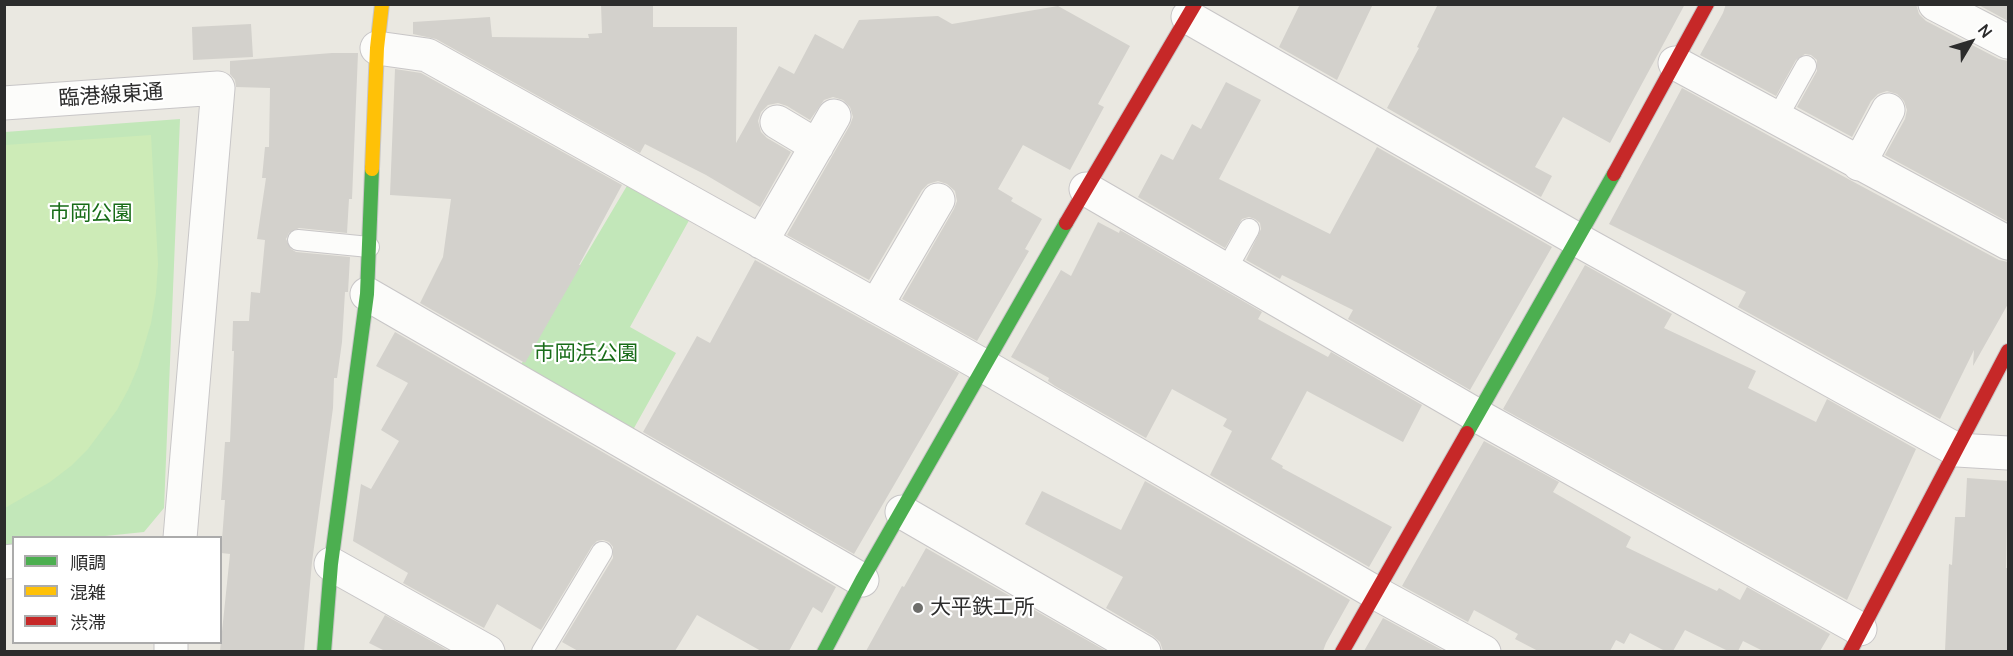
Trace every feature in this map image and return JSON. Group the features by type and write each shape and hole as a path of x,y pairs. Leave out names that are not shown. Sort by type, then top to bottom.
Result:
{"street":[{"path":"324,651 331,564 367,294 377,48 382,4"},
{"path":"1342,651 1578,240 1707,4"},
{"path":"1935,4 2008,42"},
{"path":"825,651 862,580 984,366 1192,11 1578,240 1957,450 2008,453"},
{"path":"377,48 427,55 984,366 1376,592 1484,651"},
{"path":"1675,63 2008,243"},
{"name":"臨港線東通","path":"4,103 218,88 180,536"},
{"path":"1859,164 1888,110"},
{"path":"761,242 834,116"},
{"path":"777,122 817,146"},
{"path":"1086,189 1478,416 1855,640 2008,351"},
{"path":"876,306 938,200"},
{"path":"367,294 862,580"},
{"path":"902,512 1144,651"},
{"path":"331,564 488,651"}],"lane":[{"path":"1777,118 1806,66"},
{"path":"1226,270 1249,229"},
{"path":"298,240 369,247"},
{"path":"542,651 602,552"}],"green space":[{"name":"市岡公園","path":"180,119 164,508 144,532 105,536 12,536 12,545 5,546 5,132"},
{"name":"市岡公園","path":"151,135 158,264 151,323 138,367 117,410 88,449 50,482 5,508 5,145"},
{"name":"市岡浜公園","path":"631,179 692,215 630,327 676,353 629,437 516,373"}],"building":[{"path":"601,4 653,4 653,27 737,27 736,143 779,66 794,74 815,34 843,49 859,20 938,16 952,24 1058,6 1130,46 1098,104 1104,107 1070,170 1023,145 998,189 1013,198 1011,201 1042,219 1025,249 1029,251 977,341 902,299 954,209 957,201 955,191 947,184 938,181 928,184 922,190 869,280 787,235 850,125 853,117 850,107 843,100 833,97 824,100 810,120 778,103 768,105 761,112 758,121 761,132 791,152 760,207 706,175 645,144 640,153 436,39 413,34 413,22 490,17 492,37 589,38 588,34 602,33"},
{"path":"1300,4 1373,4 1337,80 1279,47"},
{"path":"1438,4 1685,4 1610,143 1563,117 1535,167 1552,176 1541,197 1387,108 1419,48 1417,47"},
{"path":"1726,4 1916,4 1919,14 1926,21 1999,59 2008,61 2008,222 1885,155 1905,119 1907,110 1904,101 1897,94 1887,91 1878,94 1871,101 1852,137 1797,107 1817,71 1817,60 1811,55 1805,54 1796,60 1776,96 1700,55"},
{"path":"1977,4 2008,4 2008,21"},
{"path":"251,24 253,57 193,60 192,27"},
{"path":"358,53 352,199 349,199 347,233 299,228 289,233 286,239 291,249 296,252 350,257 342,342 337,378 334,378 333,408 312,562 304,651 220,651 230,554 222,553 225,500 221,500 225,442 230,442 233,321 249,321 251,292 260,293 265,240 257,239 266,178 262,178 265,147 269,147 270,88 236,87 235,80 230,74 230,61"},
{"path":"395,69 421,73 622,185 579,265 581,265 525,363 420,303 443,257 451,199 390,195"},
{"path":"1226,82 1261,100 1219,179 1330,234 1377,147 1552,247 1470,390 1348,319 1353,310 1282,275 1280,279 1246,260 1261,229 1260,223 1255,219 1249,217 1242,219 1225,248 1138,197 1161,154 1173,160 1192,124 1201,129"},
{"path":"1682,88 1999,260 2008,262 2008,304 1973,366 1974,350 1940,419 1738,307 1746,292 1609,224"},
{"path":"1098,222 1119,233 1120,230 1262,312 1258,319 1328,357 1331,352 1422,405 1403,442 1307,391 1271,459 1283,466 1282,468 1392,527 1369,567 1210,475 1232,431 1223,426 1227,419 1172,389 1146,438 1055,386 1048,381 1049,378 1011,357 1061,270 1071,276"},
{"path":"755,260 959,373 854,554 643,432 697,336 710,343"},
{"path":"1585,265 1672,314 1664,328 1756,371 1748,388 1816,422 1827,399 1916,449 1847,600 1503,409"},
{"path":"395,332 836,587 822,613 813,607 789,651 761,651 697,615 675,651 578,651 562,642 613,558 613,547 609,542 603,540 597,541 592,546 541,630 497,604 484,628 403,583 408,573 353,541 361,484 371,489 399,441 381,430 408,383 376,366"},
{"path":"1484,441 1559,482 1553,492 1631,537 1626,547 1717,591 1719,588 1740,600 1747,587 1830,634 1820,651 1763,651 1743,641 1738,651 1728,651 1685,630 1673,651 1665,651 1630,633 1624,644 1616,640 1610,651 1538,651 1515,639 1518,634 1474,610 1468,622 1402,586"},
{"path":"1967,478 2008,481 2006,568 2008,568 2008,651 1945,651 1949,564 1952,565 1955,517 1965,517"},
{"path":"1145,481 1350,600 1323,651 1163,651 1160,642 1153,636 1106,608 1123,577 1025,524 1042,491 1121,530"},
{"path":"926,548 1106,651 866,651"},
{"path":"385,615 449,651 385,651 369,643"},
{"path":"1383,618 1444,651 1364,651"}],"traffic: fast":[{"path":"324,652 331,564 367,294 372,169"},
{"path":"1467,433 1614,174"},
{"path":"824,652 862,580 1066,223"}],"traffic: slow":[{"path":"372,169 377,48 382,4"}],"traffic: jam":[{"path":"1066,223 1195,4"},
{"path":"1614,174 1707,4"},
{"path":"1850,652 2008,351"},
{"path":"1342,652 1467,433"}],"place":[{"name":"大平鉄工所","path":"918,608"}]}
